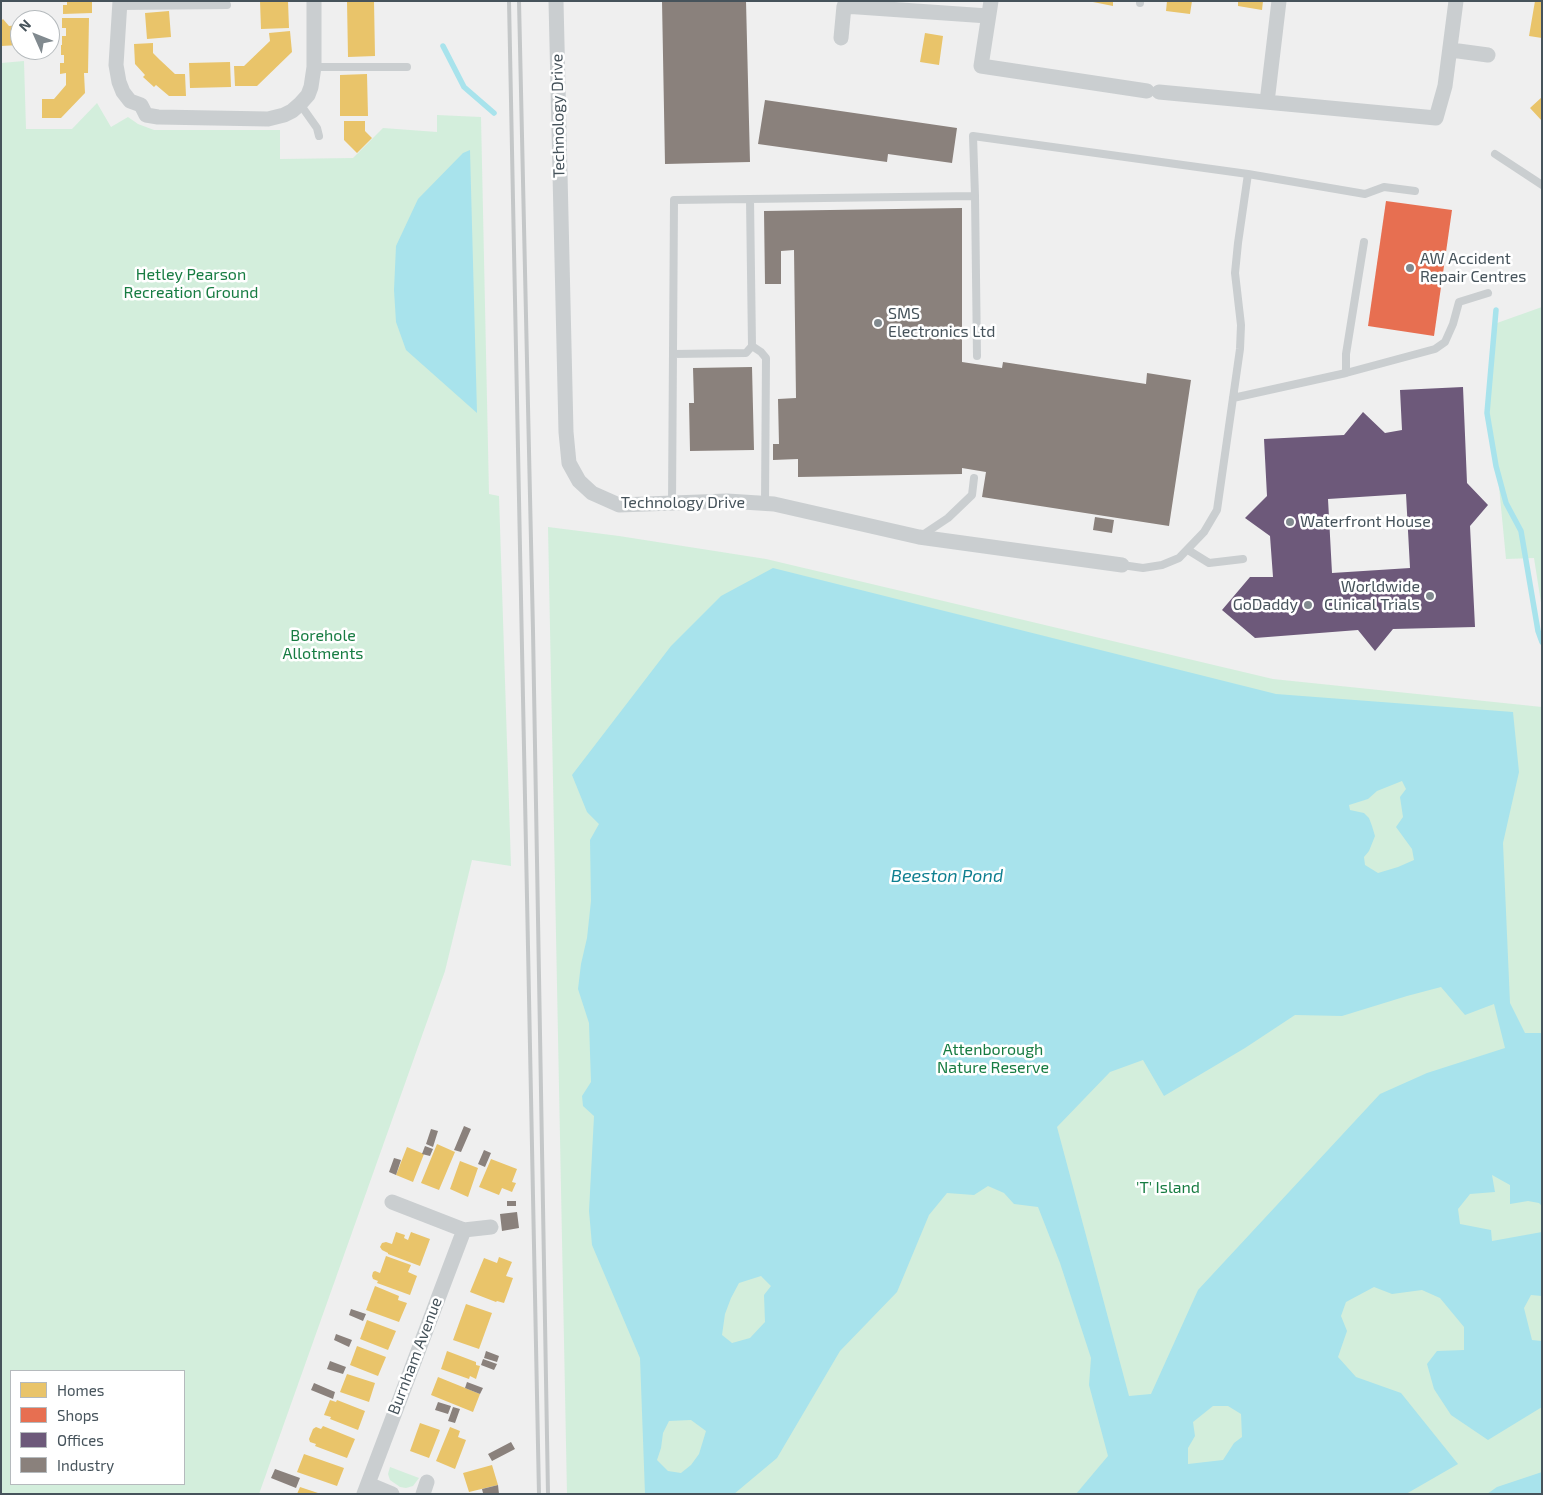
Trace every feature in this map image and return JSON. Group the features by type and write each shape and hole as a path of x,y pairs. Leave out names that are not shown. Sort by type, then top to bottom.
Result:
{"street":[{"path":"120,4 116,65 119,82 123,92 130,101 141,105 146,115 158,117 268,119 284,116 300,104 308,95 314,67 314,1"},
{"name":"Technology Drive","path":"556,1 566,432 569,463 579,481 603,500 619,505 727,501 774,504 830,515 919,537 1122,565"},
{"path":"1267,102 1279,1"},
{"path":"841,38 844,4 989,9 982,66 1153,91 1436,118 1445,86 1456,1"},
{"path":"1450,50 1488,55"},
{"path":"392,1202 464,1230 491,1227"},
{"name":"Burnham Avenue","path":"392,1494 366,1489 464,1230"}],"lane":[{"path":"120,4 227,5"},
{"path":"314,67 407,67"},
{"path":"300,104 317,128 319,136"},
{"path":"977,356 973,136 1248,174 1365,194 1384,187 1415,191"},
{"path":"1495,154 1542,185"},
{"path":"1122,565 1143,568 1162,565 1179,558 1204,532 1217,510 1240,349 1241,325 1235,273 1248,174"},
{"path":"672,504 674,200 975,196"},
{"path":"673,354 746,353 752,346 750,199"},
{"path":"1346,373 1346,354 1364,242"},
{"path":"1233,398 1346,373 1435,349 1445,342 1453,324 1459,302 1488,293"},
{"path":"752,346 766,358 765,503"},
{"path":"919,537 948,518 972,495 974,478"},
{"path":"1188,550 1209,563 1243,559"}],"green space":[{"path":"24,61 26,129 72,129 97,103 111,127 128,117 138,124 154,130 280,130 280,159 353,158 383,128 437,132 437,115 481,117 489,494 499,496 511,866 472,860 445,971 259,1494 1,1494 1,63"},
{"path":"1542,307 1542,609 1534,558 1506,559 1497,466 1488,413 1497,323"},
{"name":"Beeston Pond","path":"548,527 766,559 1273,679 1542,707 1542,1494 567,1494"},
{"path":"390,1467 419,1478 413,1486 400,1487 390,1480 388,1474"}],"water":[{"path":"470,150 477,413 406,350 396,322 394,290 396,246 418,199 463,153"},
{"name":"Beeston Pond","path":"773,568 1276,694 1513,712 1519,772 1503,843 1510,1003 1525,1033 1542,1033 1542,1206 1539,1203 1528,1201 1510,1204 1510,1185 1492,1175 1495,1192 1470,1194 1458,1209 1460,1224 1491,1230 1492,1241 1542,1232 1542,1296 1531,1295 1524,1308 1532,1340 1542,1341 1542,1407 1488,1440 1451,1415 1434,1389 1427,1364 1437,1351 1464,1350 1464,1327 1440,1298 1422,1290 1392,1294 1374,1287 1346,1302 1341,1316 1347,1331 1338,1357 1356,1377 1401,1393 1458,1464 1406,1494 1076,1494 1108,1456 1089,1385 1091,1358 1060,1263 1038,1207 1014,1204 1004,1193 988,1186 974,1195 947,1193 929,1215 897,1292 840,1351 777,1458 734,1494 645,1494 640,1358 592,1245 589,1211 594,1116 583,1106 582,1096 591,1082 589,1023 578,989 591,901 590,840 599,824 587,812 572,775 671,646 721,596","holes":["1402,781 1406,789 1400,797 1403,817 1396,827 1412,849 1414,860 1378,873 1365,865 1364,857 1369,851 1375,836 1369,818 1364,813 1350,810 1349,805 1368,799 1377,791","1441,987 1465,1015 1494,1004 1505,1048 1427,1073 1380,1094 1198,1290 1151,1394 1129,1396 1057,1127 1110,1072 1143,1060 1164,1096 1245,1048 1295,1015 1342,1016","761,1276 771,1286 764,1295 765,1322 750,1338 732,1343 722,1335 725,1314 739,1283","1213,1406 1228,1406 1241,1414 1242,1437 1234,1443 1223,1460 1188,1464 1188,1448 1195,1436 1193,1422","691,1420 706,1431 699,1454 691,1465 681,1473 668,1471 657,1460 663,1433 669,1421"]},
{"path":"1542,1472 1542,1494 1487,1494 1497,1487"}],"building: Homes":[{"path":"67,1 92,1 92,13 63,14 63,5 67,5"},
{"path":"260,1 288,1 289,28 261,29"},
{"path":"347,1 374,1 375,56 348,57"},
{"path":"1088,1 1113,1 1113,6"},
{"path":"1167,1 1192,1 1190,14 1166,11"},
{"path":"1238,1 1263,1 1262,10 1238,6"},
{"path":"1535,1 1542,2 1542,38 1529,36"},
{"path":"169,11 171,37 147,39 145,13"},
{"path":"62,18 89,18 88,73 84,73 85,93 61,118 42,118 42,99 54,99 66,85 66,73 60,74 60,63 64,63 64,55 61,55 62,36 66,36 66,28 62,28"},
{"path":"3,19 10,26 10,46 1,46 1,21"},
{"path":"290,31 292,52 257,86 235,86 234,66 244,66 270,41 269,33"},
{"path":"925,33 943,36 939,65 920,62"},
{"path":"153,43 153,53 160,60 175,74 185,74 186,96 169,96 156,85 154,87 143,77 145,75 135,64 134,44"},
{"path":"230,62 231,87 190,88 189,63"},
{"path":"367,74 368,116 340,116 340,75"},
{"path":"1542,97 1542,121 1530,108"},
{"path":"344,121 365,121 365,131 372,138 357,153 344,140"},
{"path":"437,1144 455,1152 439,1190 421,1183"},
{"path":"407,1147 424,1154 413,1182 396,1175"},
{"path":"491,1159 517,1169 512,1182 516,1183 512,1192 502,1188 499,1195 479,1187"},
{"path":"460,1161 478,1168 468,1197 450,1189"},
{"path":"396,1232 405,1235 404,1238 408,1240 411,1232 430,1239 420,1266 382,1250 380,1247 382,1243 392,1244"},
{"path":"386,1256 411,1265 408,1272 417,1276 410,1295 377,1283 378,1281 373,1279 373,1272 380,1273"},
{"path":"499,1257 512,1262 506,1276 513,1278 504,1303 496,1302 470,1292 484,1258 497,1263"},
{"path":"375,1286 399,1296 398,1300 407,1303 399,1322 366,1310"},
{"path":"466,1304 492,1313 479,1349 453,1340"},
{"path":"367,1320 396,1331 388,1350 360,1339"},
{"path":"357,1346 386,1357 378,1376 350,1365"},
{"path":"447,1351 476,1362 476,1365 480,1366 476,1379 470,1376 469,1379 441,1369"},
{"path":"347,1374 375,1383 369,1402 340,1392"},
{"path":"438,1377 480,1394 473,1412 431,1395"},
{"path":"330,1400 336,1402 337,1400 365,1411 358,1430 324,1415"},
{"path":"420,1423 440,1430 429,1458 410,1451"},
{"path":"323,1426 355,1439 347,1458 315,1446 316,1444 310,1442 309,1439 313,1429 316,1427 321,1429"},
{"path":"450,1427 460,1431 458,1437 466,1440 455,1469 436,1461"},
{"path":"304,1454 344,1468 337,1486 297,1472"},
{"path":"492,1465 498,1485 469,1492 463,1473"},
{"path":"300,1487 318,1493 318,1494 297,1494"}],"building: Shops":[{"name":"AW Accident Repair Centres","path":"1386,201 1452,210 1434,336 1368,326"}],"building: Offices":[{"name":"Waterfront House","path":"1463,387 1467,483 1488,505 1470,526 1475,627 1393,629 1375,651 1358,630 1255,638 1222,610 1250,577 1273,577 1270,536 1245,518 1267,496 1264,439 1344,435 1363,412 1385,433 1402,430 1400,390","holes":["1406,494 1410,568 1332,573 1328,499"]}],"building: Industry":[{"path":"662,1 746,1 750,162 665,164"},
{"path":"765,100 957,128 952,163 888,154 887,162 758,144"},
{"name":"SMS Electronics Ltd","path":"962,208 962,362 1002,368 1003,362 1146,384 1147,373 1191,380 1169,526 982,497 986,472 962,468 962,474 798,477 798,459 773,460 773,444 779,444 778,399 796,398 794,250 781,251 781,284 765,284 764,211"},
{"path":"752,367 754,450 690,451 689,403 694,403 693,368"},
{"path":"1095,517 1114,520 1112,533 1093,530"},
{"path":"464,1126 471,1129 461,1152 454,1150"},
{"path":"431,1129 438,1131 433,1147 426,1144"},
{"path":"425,1146 433,1149 430,1156 422,1154"},
{"path":"484,1150 491,1153 485,1167 478,1164"},
{"path":"394,1158 401,1160 396,1175 389,1172"},
{"path":"507,1201 516,1201 516,1206 507,1206"},
{"path":"517,1212 519,1228 502,1231 500,1214"},
{"path":"351,1309 366,1314 363,1321 349,1315"},
{"path":"336,1334 352,1340 349,1347 334,1340"},
{"path":"486,1351 499,1356 497,1362 484,1358"},
{"path":"483,1359 497,1364 494,1370 481,1365"},
{"path":"330,1361 346,1367 343,1374 327,1369"},
{"path":"467,1382 483,1388 480,1394 465,1388"},
{"path":"314,1383 335,1392 333,1399 311,1390"},
{"path":"438,1402 451,1406 448,1414 435,1410"},
{"path":"453,1407 460,1409 455,1423 448,1421"},
{"path":"511,1442 515,1449 492,1461 488,1454"},
{"path":"275,1469 300,1478 296,1488 271,1478"},
{"path":"498,1485 499,1494 483,1493 482,1489"}],"waterway":[{"path":"443,46 464,87 494,113"},
{"path":"1496,310 1487,413 1496,466 1506,503 1521,531 1538,631 1542,642"}],"railway":[{"path":"509,1 539,1494"},
{"path":"519,1 533,631 548,1494"}],"place":[{"name":"AW Accident Repair Centres","path":"1410,268"},
{"name":"SMS Electronics Ltd","path":"878,323"},
{"name":"Waterfront House","path":"1290,522"},
{"name":"Worldwide Clinical Trials","path":"1430,596"},
{"name":"GoDaddy","path":"1308,605"}],"park label":[{"name":"Hetley Pearson Recreation Ground","path":"191,284"},
{"name":"Borehole Allotments","path":"323,645"},
{"name":"Attenborough Nature Reserve","path":"993,1059"},
{"name":"'T' Island","path":"1168,1188"}]}
